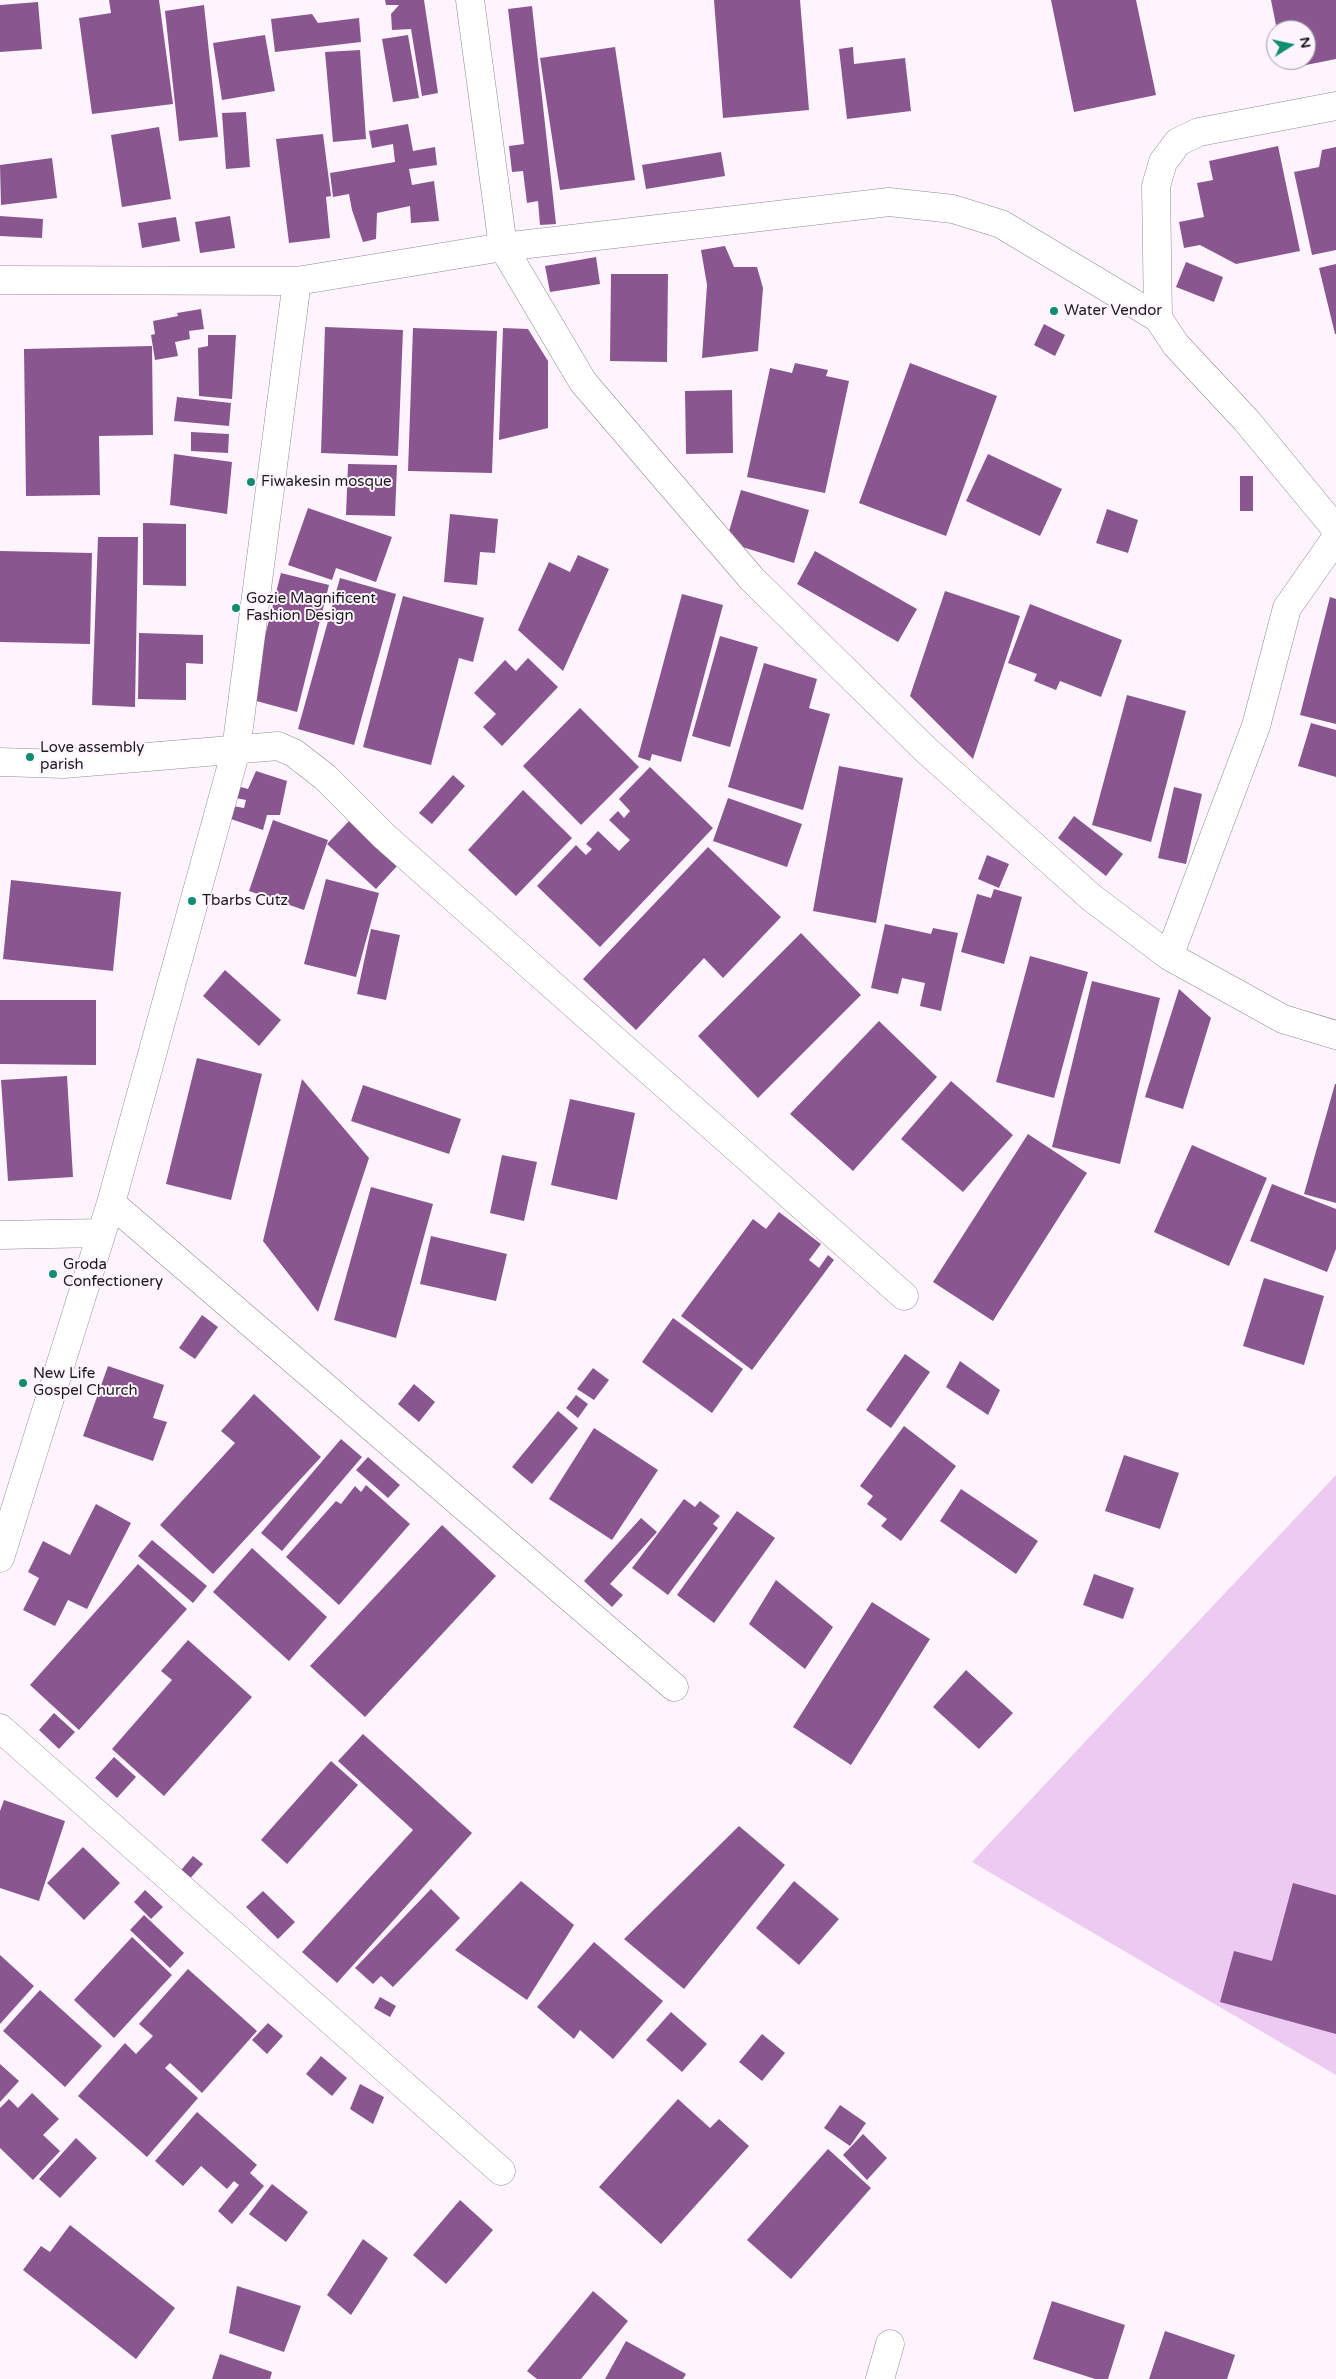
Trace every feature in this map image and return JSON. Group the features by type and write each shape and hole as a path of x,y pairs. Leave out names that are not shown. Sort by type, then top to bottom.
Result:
{"street":[{"path":"470,0 503,247 583,382 752,580 926,750 1092,898 1169,956 1284,1019 1336,1035"},
{"path":"1158,318 1156,186 1163,162 1178,142 1199,132 1336,106"},
{"path":"0,280 297,281 503,247 889,202 953,209 1001,224 1042,246 1158,318 1176,345 1246,420 1336,529"},
{"path":"0,1558 111,1203 236,750 297,281"},
{"path":"1169,956 1256,726 1287,608 1336,538"},
{"path":"0,762 64,764 278,746 294,753 325,777 384,837 904,1296"},
{"path":"111,1203 674,1687"},
{"path":"0,1234 101,1233"},
{"path":"0,1728 501,2171"},
{"path":"880,2379 890,2344"}],"shaded area":[{"path":"1336,1475 1336,2075 972,1862"}],"building":[{"path":"109,0 159,0 173,104 92,114 79,18 111,13"},
{"path":"385,0 424,0 438,93 422,96 411,29 392,30 391,14 399,5 386,5"},
{"path":"714,0 800,0 809,110 723,118"},
{"path":"1051,0 1136,0 1156,95 1074,112"},
{"path":"1271,0 1336,0 1336,59 1316,63 1316,20 1275,20"},
{"path":"38,2 42,49 0,52 0,5"},
{"path":"204,5 218,137 179,141 165,11"},
{"path":"532,6 556,224 540,225 538,201 527,203 523,171 512,172 509,146 524,144 508,9"},
{"path":"312,14 318,23 359,18 361,42 275,52 271,19"},
{"path":"265,35 275,91 222,100 213,43"},
{"path":"408,35 419,98 393,102 382,39"},
{"path":"615,47 635,180 560,190 540,58"},
{"path":"853,47 854,64 905,58 911,111 847,119 839,49"},
{"path":"360,50 366,139 333,142 325,52"},
{"path":"246,112 250,167 226,169 222,113"},
{"path":"408,124 413,151 435,147 437,165 409,169 412,185 434,181 439,221 411,223 410,206 377,213 376,239 363,242 352,210 349,194 333,197 330,173 395,162 393,144 372,148 369,131"},
{"path":"159,127 171,199 122,207 111,135"},
{"path":"323,134 331,196 326,197 330,238 289,243 276,139"},
{"path":"1278,146 1300,251 1236,264 1200,245 1184,248 1179,222 1204,217 1197,183 1213,180 1209,161"},
{"path":"1336,147 1336,250 1312,255 1294,172 1319,167 1322,150"},
{"path":"721,152 725,176 646,189 642,165"},
{"path":"52,158 57,198 1,205 0,165"},
{"path":"0,216 43,219 42,238 0,236"},
{"path":"230,216 235,248 200,253 195,222"},
{"path":"176,217 180,241 142,248 138,223"},
{"path":"725,246 734,267 757,267 763,288 758,351 702,358 707,285 701,250"},
{"path":"596,257 600,284 550,292 545,266"},
{"path":"1186,262 1223,277 1214,302 1176,287"},
{"path":"1336,264 1336,334 1335,334 1319,268"},
{"path":"611,274 668,274 667,362 610,361"},
{"path":"201,309 204,329 189,331 190,339 175,342 178,356 155,360 151,335 155,334 153,321 178,316 177,313"},
{"path":"1044,324 1065,335 1055,356 1034,345"},
{"path":"325,327 403,330 398,456 321,453"},
{"path":"413,328 497,331 492,473 408,471"},
{"path":"503,328 528,329 548,361 548,428 499,440"},
{"path":"208,335 236,335 232,399 199,396 198,348 208,346"},
{"path":"152,346 153,435 99,436 100,495 26,496 24,349"},
{"path":"795,363 828,370 826,376 849,381 825,493 747,477 770,368 792,373"},
{"path":"910,363 997,396 946,536 859,503"},
{"path":"732,390 733,453 686,454 685,391"},
{"path":"177,397 231,403 229,426 174,421"},
{"path":"191,432 229,434 228,453 191,451"},
{"path":"174,454 232,462 227,514 170,505"},
{"path":"988,454 1062,489 1040,536 966,501"},
{"path":"348,464 397,465 395,516 346,515"},
{"path":"1240,476 1253,476 1253,511 1240,511"},
{"path":"741,490 809,510 794,563 726,542"},
{"path":"308,508 392,537 376,582 336,568 332,580 288,565"},
{"path":"1107,509 1138,520 1128,553 1096,543"},
{"path":"450,514 498,519 495,553 480,552 477,585 444,582"},
{"path":"143,523 186,524 186,586 143,585"},
{"path":"98,537 138,537 135,707 92,705"},
{"path":"0,551 92,553 90,644 0,642"},
{"path":"815,551 917,609 898,642 797,584"},
{"path":"578,555 609,569 563,671 518,630 549,562 570,572"},
{"path":"281,573 329,585 297,712 249,699"},
{"path":"340,578 396,594 354,745 298,729"},
{"path":"945,591 1020,616 973,759 910,696"},
{"path":"682,594 723,605 681,762 652,754 650,761 638,757"},
{"path":"403,596 484,618 473,662 459,658 431,765 363,747"},
{"path":"1330,597 1336,599 1336,724 1300,715"},
{"path":"1030,604 1122,640 1101,697 1060,681 1056,690 1034,681 1037,674 1008,663"},
{"path":"139,633 203,635 203,664 186,663 186,700 138,699"},
{"path":"720,636 758,647 730,747 692,736"},
{"path":"528,658 558,687 502,746 483,727 496,714 474,693 505,660 516,671"},
{"path":"764,663 817,679 809,708 830,714 803,810 728,787"},
{"path":"1127,695 1186,711 1151,842 1092,825"},
{"path":"580,708 639,767 581,825 523,766"},
{"path":"1311,723 1336,730 1336,777 1298,766"},
{"path":"839,766 903,778 876,923 813,911"},
{"path":"650,767 713,828 600,947 537,886 576,845 586,855 592,849 586,844 598,831 619,851 630,840 609,820 618,811 624,818 630,811 619,799"},
{"path":"256,771 287,781 280,815 267,815 263,830 231,819 233,806 244,808 246,800 236,798 241,787 248,789"},
{"path":"453,775 465,786 432,824 419,813"},
{"path":"1174,787 1202,794 1186,864 1158,858"},
{"path":"523,790 572,838 516,896 468,850"},
{"path":"728,798 802,824 787,867 713,841"},
{"path":"1074,816 1123,854 1106,876 1058,838"},
{"path":"273,820 328,840 304,910 249,891"},
{"path":"349,821 397,866 376,889 327,844"},
{"path":"708,847 781,917 723,978 704,958 636,1030 583,979"},
{"path":"987,855 1009,864 999,888 978,879"},
{"path":"326,879 379,893 356,977 304,964"},
{"path":"11,880 121,892 113,971 3,959"},
{"path":"994,889 1022,897 1004,964 961,952 977,894 991,898"},
{"path":"885,924 931,934 933,928 958,933 941,1011 920,1006 925,983 902,978 898,994 871,988"},
{"path":"371,929 400,935 386,1000 357,994"},
{"path":"801,933 861,995 758,1098 698,1036"},
{"path":"1030,956 1088,972 1054,1098 996,1082"},
{"path":"225,970 281,1020 259,1046 203,996"},
{"path":"1092,981 1160,998 1120,1164 1052,1147"},
{"path":"1179,989 1211,1018 1183,1109 1145,1097"},
{"path":"0,1000 96,1000 96,1065 0,1064"},
{"path":"879,1021 937,1077 853,1171 790,1114"},
{"path":"197,1058 262,1074 231,1200 166,1184"},
{"path":"67,1076 73,1177 8,1181 1,1080"},
{"path":"302,1079 369,1158 318,1312 263,1241"},
{"path":"951,1081 1013,1135 963,1192 901,1139"},
{"path":"1336,1084 1336,1203 1304,1194"},
{"path":"363,1085 461,1119 449,1154 351,1121"},
{"path":"570,1099 635,1113 617,1200 551,1185"},
{"path":"1028,1134 1087,1173 993,1321 933,1282"},
{"path":"1192,1145 1267,1178 1229,1266 1154,1232"},
{"path":"502,1155 537,1162 524,1221 490,1213"},
{"path":"1272,1184 1336,1209 1336,1249 1327,1272 1250,1241"},
{"path":"371,1187 433,1204 396,1338 334,1320"},
{"path":"779,1212 821,1244 809,1260 819,1268 828,1255 834,1260 752,1370 681,1316 753,1219 766,1229"},
{"path":"431,1236 507,1254 496,1301 420,1284"},
{"path":"1264,1278 1324,1296 1304,1365 1243,1346"},
{"path":"202,1315 218,1327 195,1359 179,1348"},
{"path":"673,1318 743,1369 712,1413 642,1362"},
{"path":"905,1354 930,1372 891,1428 866,1410"},
{"path":"960,1361 1000,1390 988,1415 946,1387"},
{"path":"108,1366 164,1385 153,1418 167,1422 153,1461 83,1436"},
{"path":"593,1368 609,1380 594,1400 577,1389"},
{"path":"414,1384 435,1402 419,1422 398,1404"},
{"path":"254,1394 321,1457 213,1574 160,1525 235,1443 221,1431"},
{"path":"576,1395 588,1404 578,1418 566,1408"},
{"path":"558,1411 578,1428 532,1484 512,1467"},
{"path":"904,1426 956,1466 901,1541 881,1526 887,1519 867,1504 873,1496 860,1486"},
{"path":"594,1428 658,1470 612,1540 549,1499"},
{"path":"341,1439 362,1457 282,1551 261,1533"},
{"path":"1124,1455 1179,1473 1160,1529 1105,1511"},
{"path":"368,1457 400,1485 388,1498 356,1470"},
{"path":"366,1485 410,1524 339,1605 286,1557 336,1501 341,1504 355,1486 361,1492"},
{"path":"961,1489 1038,1541 1016,1574 940,1521"},
{"path":"684,1499 695,1507 700,1501 720,1516 713,1524 718,1528 668,1595 632,1568"},
{"path":"96,1504 131,1523 87,1609 68,1600 55,1626 23,1610 39,1578 28,1572 43,1541 70,1555"},
{"path":"737,1511 775,1538 714,1623 677,1595"},
{"path":"641,1518 657,1532 610,1584 623,1595 612,1607 584,1581"},
{"path":"442,1525 496,1576 365,1717 310,1666"},
{"path":"152,1540 207,1586 193,1603 138,1556"},
{"path":"252,1548 327,1617 289,1661 213,1592"},
{"path":"138,1564 187,1609 79,1730 30,1685"},
{"path":"1094,1574 1134,1588 1123,1619 1083,1605"},
{"path":"776,1580 833,1627 805,1669 749,1624"},
{"path":"872,1602 930,1639 851,1765 793,1727"},
{"path":"188,1640 252,1697 164,1796 112,1749 172,1680 161,1671"},
{"path":"966,1670 1013,1713 979,1749 933,1707"},
{"path":"54,1713 75,1732 59,1749 39,1730"},
{"path":"363,1734 472,1833 337,1983 302,1952 413,1830 338,1761"},
{"path":"114,1757 136,1777 117,1798 95,1778"},
{"path":"331,1761 358,1785 287,1864 261,1840"},
{"path":"4,1800 65,1821 39,1901 0,1888 0,1811"},
{"path":"739,1826 785,1865 684,1989 624,1939"},
{"path":"83,1847 120,1883 84,1920 47,1883"},
{"path":"193,1856 203,1864 186,1883 177,1875"},
{"path":"521,1881 574,1925 527,2000 455,1950"},
{"path":"794,1881 839,1919 799,1965 756,1928"},
{"path":"1293,1883 1336,1895 1336,2034 1220,2002 1234,1951 1272,1961"},
{"path":"431,1889 460,1918 393,1987 381,1976 373,1984 355,1968"},
{"path":"145,1890 163,1907 151,1919 134,1902"},
{"path":"263,1891 295,1922 278,1939 246,1907"},
{"path":"144,1915 184,1953 170,1968 130,1930"},
{"path":"132,1937 172,1975 114,2038 74,2000"},
{"path":"594,1942 663,2001 613,2059 580,2030 574,2039 537,2007"},
{"path":"0,1955 34,1986 0,2024"},
{"path":"188,1969 257,2031 202,2093 170,2063 165,2068 198,2098 147,2157 78,2096 125,2043 136,2054 153,2036 139,2024"},
{"path":"40,1990 102,2046 65,2087 3,2031"},
{"path":"380,1997 396,2006 390,2017 374,2008"},
{"path":"671,2012 707,2044 682,2072 646,2040"},
{"path":"268,2023 283,2036 267,2054 252,2040"},
{"path":"762,2034 785,2053 762,2081 739,2062"},
{"path":"321,2056 347,2078 332,2096 306,2074"},
{"path":"0,2064 19,2081 0,2102"},
{"path":"360,2084 384,2097 373,2124 350,2109"},
{"path":"32,2093 59,2119 43,2135 60,2151 33,2180 0,2148 0,2108 9,2099 18,2108"},
{"path":"678,2099 710,2128 719,2119 749,2146 661,2244 599,2187"},
{"path":"840,2105 866,2123 850,2146 824,2128"},
{"path":"197,2112 257,2165 250,2173 264,2186 232,2224 218,2211 239,2185 234,2181 227,2189 201,2166 183,2186 155,2161"},
{"path":"863,2134 887,2158 867,2180 843,2155"},
{"path":"76,2138 97,2158 60,2198 39,2179"},
{"path":"828,2149 871,2188 791,2279 747,2240"},
{"path":"272,2184 308,2212 286,2242 249,2214"},
{"path":"460,2200 493,2230 446,2284 413,2255"},
{"path":"70,2225 175,2308 136,2359 23,2270 41,2246 50,2252"},
{"path":"363,2239 388,2258 351,2315 327,2295"},
{"path":"237,2286 301,2306 284,2352 229,2333"},
{"path":"593,2291 628,2321 581,2379 537,2379 527,2371"},
{"path":"1052,2301 1125,2325 1108,2379 1095,2379 1033,2359"},
{"path":"1165,2331 1235,2355 1227,2379 1149,2379"},
{"path":"626,2341 686,2374 683,2379 605,2379"},
{"path":"220,2354 272,2372 270,2379 212,2379"}],"place":[{"name":"Water Vendor","path":"1054,311"},
{"name":"Fiwakesin mosque","path":"251,482"},
{"name":"Gozie Magnificent Fashion Design","path":"236,608"},
{"name":"Love assembly parish","path":"30,757"},
{"name":"Tbarbs Cutz","path":"192,901"},
{"name":"Groda Confectionery","path":"53,1274"},
{"name":"New Life Gospel Church","path":"23,1383"}]}
